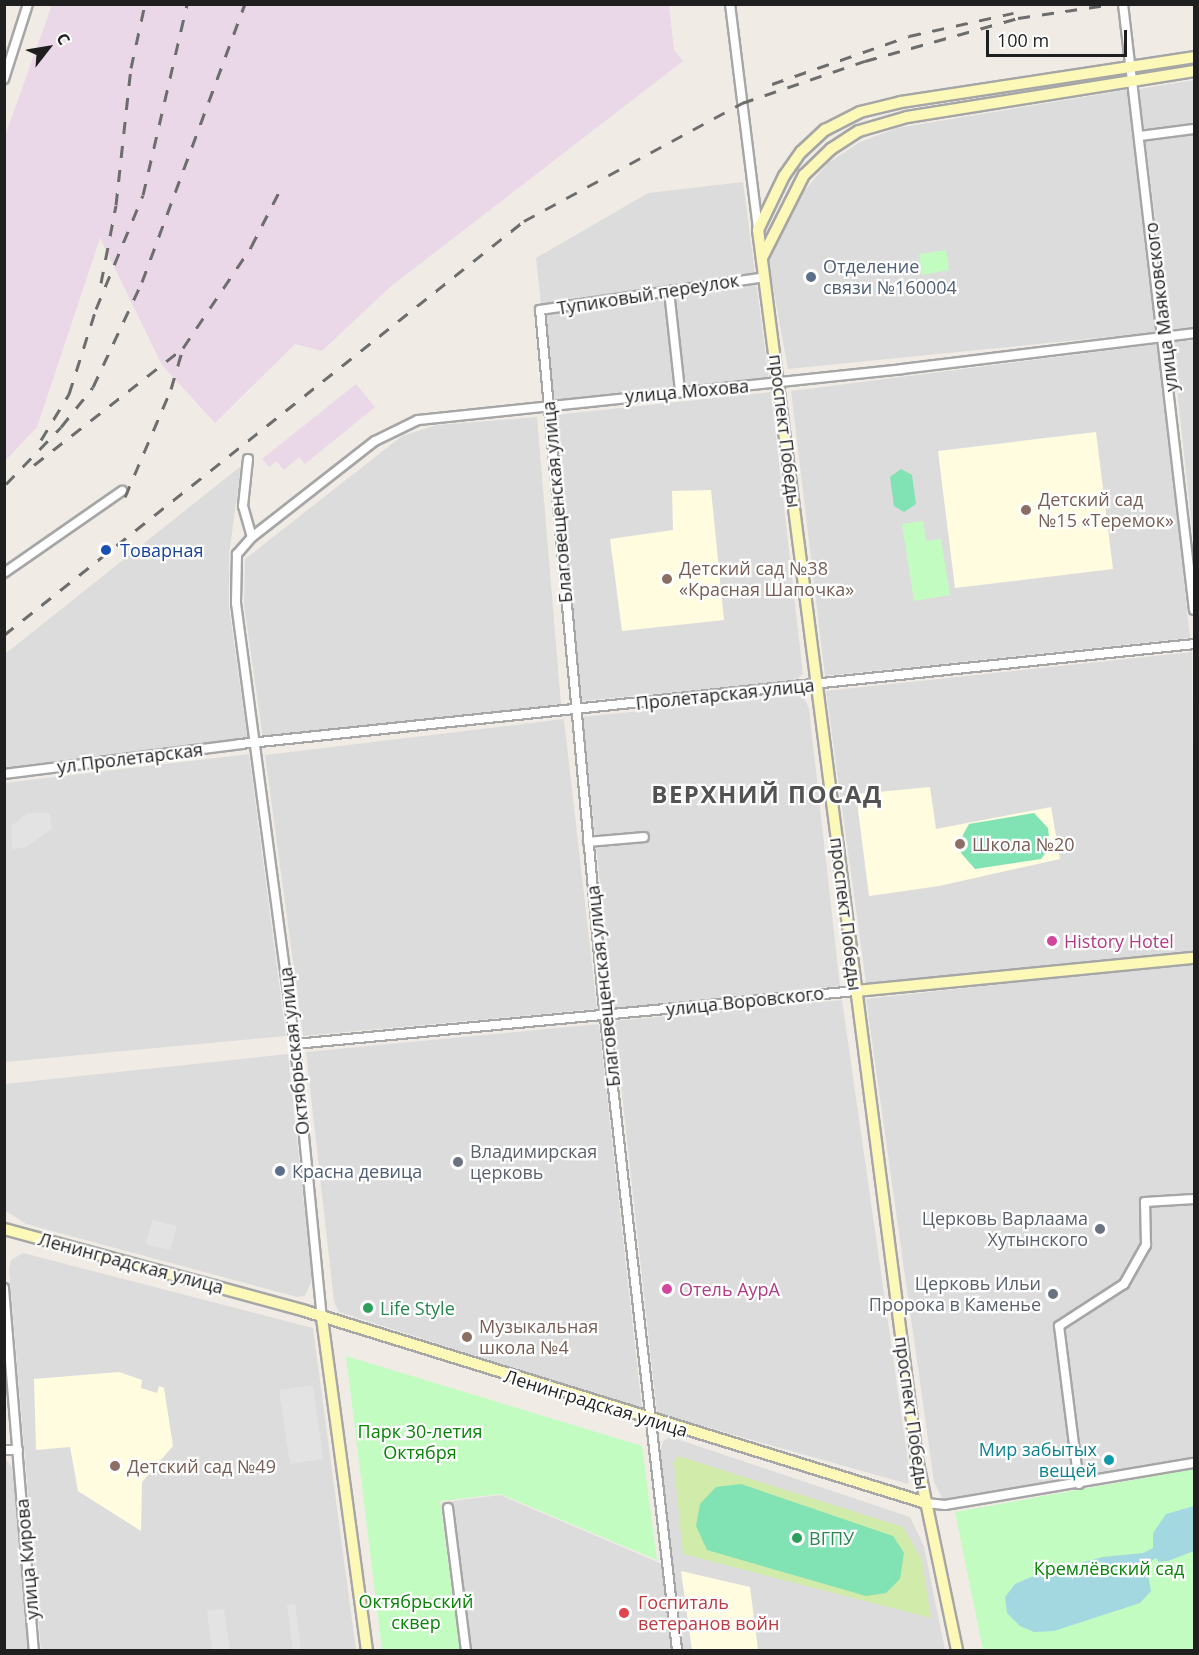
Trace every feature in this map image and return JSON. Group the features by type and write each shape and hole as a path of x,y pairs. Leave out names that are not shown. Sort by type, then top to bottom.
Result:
{"main road":[{"path":"758,230 795,160 817,137 848,117 901,102 1194,57"},
{"path":"762,258 804,175 831,149 859,131 906,117 1194,71"},
{"name":"проспект Победы","path":"758,230 856,991 926,1503 957,1650"},
{"name":"улица Воровского","path":"856,991 1194,958"},
{"name":"Ленинградская улица","path":"4,1229 322,1318 926,1503"},
{"name":"Октябрьская улица","path":"322,1318 367,1650"}],"street":[{"path":"4,79 28,4"},
{"name":"проспект Победы","path":"730,4 758,230"},
{"name":"улица Маяковского","path":"1123,4 1164,337 1194,610"},
{"path":"1140,136 1194,129"},
{"name":"Тупиковый переулок","path":"541,320 540,310 765,277"},
{"path":"669,291 680,392"},
{"name":"Благовещенская улица","path":"541,320 574,711 605,1016 677,1650"},
{"name":"улица Мохова","path":"252,537 375,441 397,429 441,416 779,383 1194,333"},
{"path":"248,459 243,506 252,537"},
{"path":"4,573 122,491"},
{"name":"Октябрьская улица","path":"252,537 237,554 236,603 295,1044 322,1318"},
{"name":"Пролетарская улица","path":"256,743 1194,644"},
{"name":"ул Пролетарская","path":"4,774 256,743"},
{"path":"588,842 644,837"},
{"name":"улица Воровского","path":"295,1044 856,991"},
{"path":"1079,1484 1059,1326 1124,1284 1146,1245 1145,1202 1194,1199"},
{"name":"улица Кирова","path":"4,1288 34,1650"},
{"path":"4,1450 18,1450"},
{"name":"Ленинградская улица","path":"926,1503 945,1505 1194,1463"},
{"path":"448,1508 466,1650"}],"shaded area":[{"path":"52,5 669,5 674,50 683,61 390,287 322,351 295,344 215,423 162,365 100,238 37,427 5,461 5,136"},
{"path":"1194,80 1194,327 1169,330 1139,89"},
{"path":"1127,90 1158,332 788,369 768,260 799,197 828,163 860,142 897,128"},
{"path":"743,182 769,380 552,402 536,258 648,193"},
{"path":"1194,340 1194,547 1172,342"},
{"path":"1159,344 1190,638 825,676 791,391"},
{"path":"356,384 375,407 305,464 299,457 284,470 276,461 269,467 262,459"},
{"path":"771,392 803,674 794,681 581,701 555,415"},
{"path":"537,417 561,704 263,739 244,605 245,559 402,436 437,425"},
{"name":"Детский сад №15 «Теремок»","path":"1096,432 1113,569 955,588 938,451"},
{"path":"241,466 229,555 229,607 248,742 5,772 5,654"},
{"name":"Детский сад №38 «Красная Шапочка»","path":"711,490 724,620 622,631 610,539 673,530 672,491"},
{"path":"1192,652 1194,952 866,983 826,691"},
{"path":"795,695 804,698 809,708 840,986 614,1010 582,717"},
{"path":"564,719 597,1009 303,1036 265,755"},
{"path":"249,754 286,1036 5,1062 4,783"},
{"name":"Школа №20","path":"930,787 936,829 1051,807 1060,859 939,886 869,896 856,794"},
{"path":"28,813 50,813 52,829 26,847 12,849 11,826"},
{"path":"1194,963 1194,1460 943,1500 934,1482 866,999"},
{"path":"842,1000 910,1475 908,1484 657,1413 614,1021"},
{"path":"599,1024 642,1409 339,1312 334,1302 306,1052"},
{"path":"288,1054 312,1280 305,1296 297,1297 26,1224 6,1211 4,1084"},
{"path":"152,1220 177,1226 170,1250 146,1244"},
{"path":"23,1253 313,1328 356,1650 41,1650 9,1268 11,1260"},
{"name":"Детский сад №49","path":"119,1372 142,1380 141,1388 157,1393 159,1386 164,1388 173,1446 142,1482 141,1531 78,1491 70,1447 36,1450 34,1379"},
{"path":"313,1385 323,1459 290,1464 279,1390"},
{"path":"671,1437 910,1517 924,1546 945,1650 682,1650 659,1453 664,1440"},
{"path":"5,1458 13,1469 29,1650 5,1650"},
{"path":"500,1495 662,1564 672,1650 472,1650 453,1501"},
{"path":"681,1571 750,1587 758,1650 692,1650"},
{"path":"295,1604 301,1650 293,1650 287,1605"},
{"path":"224,1609 230,1650 212,1650 207,1611"}],"green space":[{"path":"946,250 949,270 922,275 919,254"},
{"path":"901,469 912,475 916,504 904,512 894,506 890,477"},
{"path":"923,521 926,541 941,539 950,595 914,601 902,524"},
{"path":"1034,813 1048,828 1050,847 1041,859 975,869 961,853 959,842 969,824"},
{"name":"Парк 30-летия Октября","path":"346,1356 642,1446 657,1560 500,1494 440,1501 460,1650 382,1650"},
{"name":"ВГПУ","path":"678,1456 903,1527 922,1560 931,1618 683,1554 674,1463"},
{"name":"Кремлёвский сад","path":"1194,1469 1194,1650 983,1650 955,1512"},
{"name":"ВГПУ","path":"741,1484 893,1536 904,1553 900,1579 886,1593 866,1596 707,1550 696,1526 700,1504 716,1487"}],"water":[{"path":"1194,1506 1194,1551 1168,1561 1159,1562 1156,1558 1146,1564 1151,1591 1140,1603 1054,1631 1034,1632 1020,1626 1007,1613 1005,1597 1015,1584 1038,1574 1103,1557 1143,1553 1153,1548 1153,1533 1166,1514"}],"railway":[{"path":"101,283 116,205 131,68 145,4"},
{"path":"41,440 69,394 96,309 143,195 187,4"},
{"path":"6,484 61,427 93,387 142,282 245,4"},
{"path":"4,635 524,221 742,103 865,61 1018,18 1113,4"},
{"path":"772,84 909,36 1013,13"},
{"path":"125,497 171,389 183,348 251,247 280,190"},
{"path":"34,465 183,348"}],"place":[{"name":"Отделение связи №160004","path":"811,277"},
{"name":"Детский сад №15 «Теремок»","path":"1026,510"},
{"name":"Товарная","path":"106,550"},
{"name":"Детский сад №38 «Красная Шапочка»","path":"667,579"},
{"name":"Школа №20","path":"960,844"},
{"name":"History Hotel","path":"1052,941"},
{"name":"Владимирская церковь","path":"458,1162"},
{"name":"Красна девица","path":"280,1171"},
{"name":"Церковь Варлаама Хутынского","path":"1100,1229"},
{"name":"Отель АурА","path":"667,1289"},
{"name":"Церковь Ильи Пророка в Каменье","path":"1053,1294"},
{"name":"Life Style","path":"368,1308"},
{"name":"Музыкальная школа №4","path":"467,1337"},
{"name":"Мир забытых вещей","path":"1109,1460"},
{"name":"Детский сад №49","path":"115,1466"},
{"name":"ВГПУ","path":"797,1538"},
{"name":"Госпиталь ветеранов войн","path":"624,1613"}],"district":[{"name":"ВЕРХНИЙ ПОСАД","path":"767,794"}],"park label":[{"name":"Октябрьский сквер","path":"416,1612"}]}
